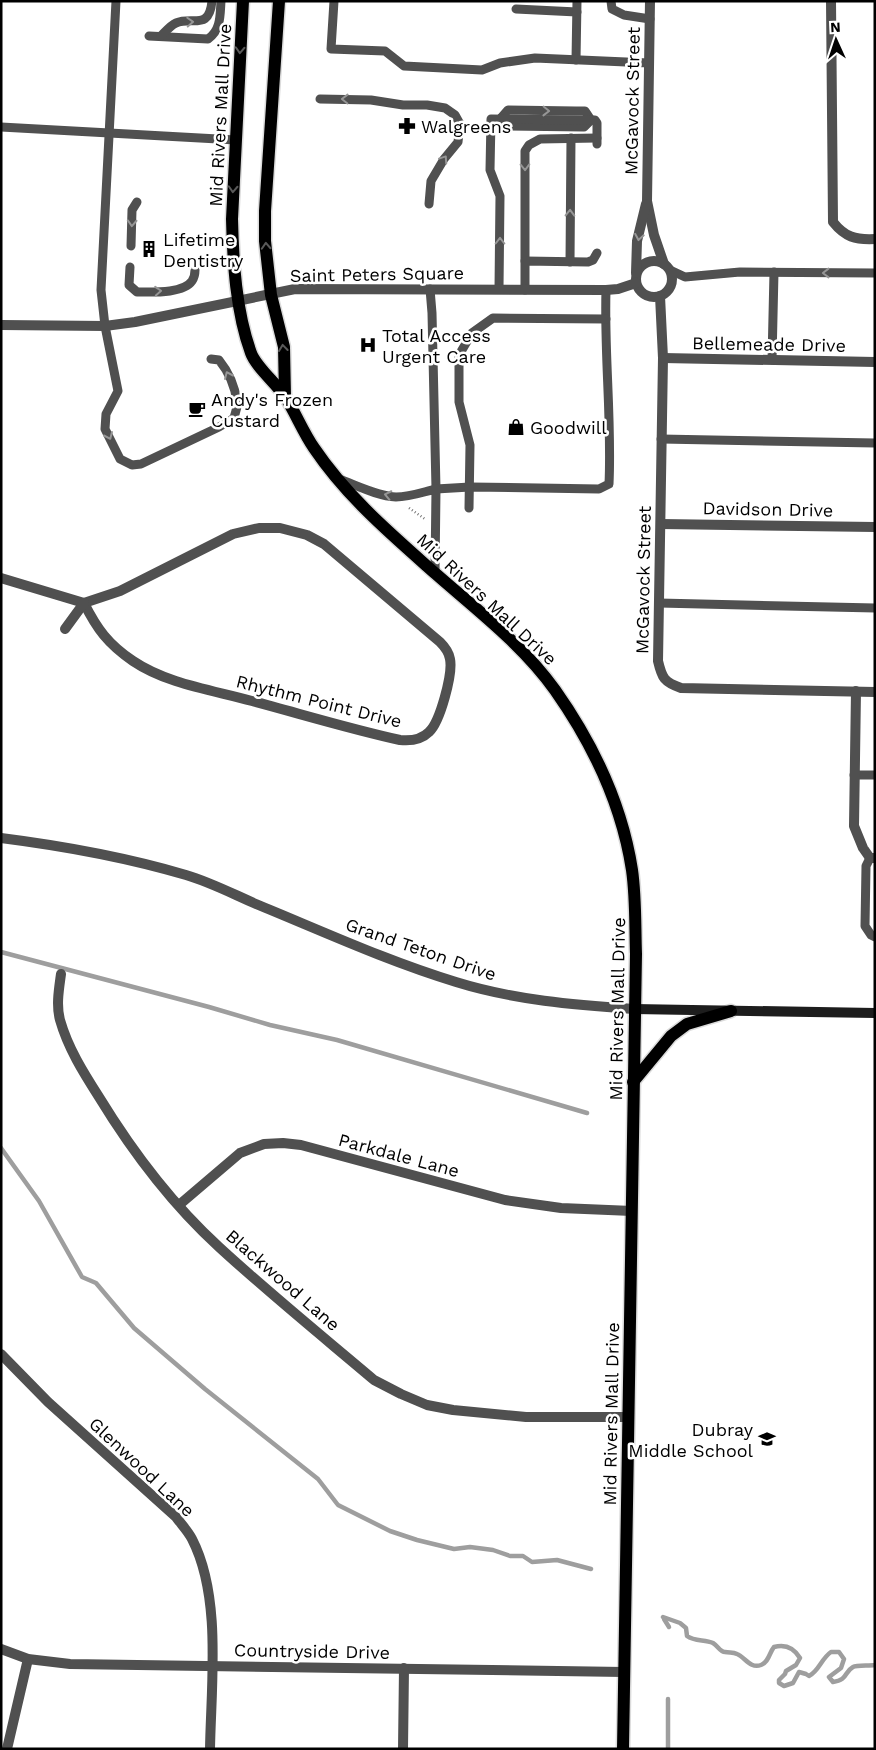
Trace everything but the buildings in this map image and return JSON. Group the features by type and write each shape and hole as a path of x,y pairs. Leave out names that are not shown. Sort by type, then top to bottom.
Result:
{"main road":[{"name":"Mid Rivers Mall Drive","path":"243,1 232,218 233,253 238,301 252,355 285,396 313,447 336,478 378,522 488,619 529,658 555,689 597,760 616,804 625,838 632,871 635,899 623,1749"},
{"name":"Mid Rivers Mall Drive","path":"279,1 265,210 265,241 271,294 284,347 285,396"},
{"path":"633,1082 671,1036 687,1024 731,1011"}],"street":[{"name":"McGavock Street","path":"650,1 647,201 654,235 667,267"},
{"path":"831,1 833,222 842,233 862,240 875,239"},
{"name":"McGavock Street","path":"636,279 637,242 647,201"},
{"path":"656,261 667,267 672,279 670,287 660,296 651,297 643,294 636,279 640,267 647,262 656,261"},
{"name":"Saint Peters Square","path":"1,325 105,326 135,322 295,288 606,290 618,289 636,279"},
{"name":"McGavock Street","path":"660,296 663,358 658,661 665,681 681,688 875,692"},
{"name":"Bellemeade Drive","path":"663,358 875,362"},
{"name":"Davidson Drive","path":"660,524 875,527"},
{"name":"Rhythm Point Drive","path":"259,528 280,528 307,535 324,544 339,556 444,646 450,658 450,673 434,728 420,739 400,740 193,686 155,673 131,660 106,639 96,626 84,603 120,591 233,534 259,528"},
{"path":"1,578 84,603 65,630"},
{"path":"856,691 854,826 863,848 872,858"},
{"name":"Grand Teton Drive","path":"1,838 64,846 129,859 188,876 394,960 455,982 493,993 531,1000 634,1009 875,1013"},
{"name":"Blackwood Lane","path":"60,974 60,1018 70,1050 112,1118 155,1177 218,1247 374,1380 401,1394 427,1404 453,1410 526,1417 629,1417"},
{"name":"Parkdale Lane","path":"179,1205 240,1153 264,1144 283,1143 301,1145 505,1200 560,1208 632,1211"},
{"name":"Glenwood Lane","path":"1,1354 48,1402 176,1517 192,1538 203,1566 210,1597 212,1665 210,1749"},
{"name":"Countryside Drive","path":"1,1649 28,1659 70,1664 624,1672"},
{"path":"7,1749 28,1659"},
{"path":"403,1749 404,1668"}],"lane":[{"path":"116,1 101,290 105,326 118,391 106,414 105,429 120,458 132,465 141,464 234,418 238,403 226,369 219,360 211,359"},
{"path":"161,36 176,23 199,21 205,18 210,14 212,1"},
{"path":"149,36 208,39 214,35 218,27 221,1"},
{"path":"334,1 331,49 385,52 404,66 482,70 500,63 535,58 649,63"},
{"path":"576,60 577,1"},
{"path":"611,1 612,9 624,15 650,19"},
{"path":"516,10 577,12"},
{"path":"320,99 372,100 403,105 427,105 445,108 454,115 460,124 458,142 444,159 431,181 429,204"},
{"path":"499,289 500,196 491,174 491,119 501,118 508,110 585,111 591,120 596,121 597,141 571,138 540,139 529,145 525,151 525,290"},
{"path":"501,118 507,126 584,127 591,120"},
{"path":"1,127 236,140"},
{"path":"570,262 571,138"},
{"path":"130,246 132,210 137,202"},
{"path":"525,261 591,262 597,253"},
{"path":"130,267 130,285 137,292 176,290 194,280 195,270"},
{"path":"667,267 685,277 740,272 875,273"},
{"path":"772,360 774,272"},
{"path":"430,289 436,489 434,572"},
{"path":"336,478 396,497 416,495 436,489 470,487 599,489 609,484 611,444 606,290"},
{"path":"469,508 470,445 459,402 459,355 472,333 493,318 606,319"},
{"path":"661,439 875,442"},
{"path":"659,603 875,608"},
{"path":"854,775 875,775"},
{"path":"872,858 866,866 865,926 871,935 875,937"}],"path":[{"path":"406,506 426,520"}],"waterway":[{"path":"1,952 270,1025 337,1040 587,1113"},
{"path":"1,1148 39,1201 82,1277 96,1283 134,1328 205,1389 318,1479 338,1505 390,1531 417,1540 454,1549 470,1547 493,1550 510,1556 523,1556 532,1562 557,1560 591,1569"},
{"path":"663,1617 680,1623 686,1628 687,1636 690,1638 713,1643 723,1652 740,1655 751,1664 757,1666 766,1662 774,1647 782,1646 792,1649 800,1658 796,1665 786,1671 779,1680 779,1683 784,1686 793,1683 799,1672 809,1676 812,1674 831,1652 839,1652 844,1659 841,1668 829,1677 833,1682 844,1678 853,1667 875,1665"},
{"path":"664,1619 669,1627"},
{"path":"668,1699 668,1749"}],"place":[{"name":"Walgreens","path":"407,126"},
{"name":"Lifetime Dentistry","path":"149,249"},
{"name":"Total Access Urgent Care","path":"368,345"},
{"name":"Andy's Frozen Custard","path":"197,409"},
{"name":"Goodwill","path":"516,427"},
{"name":"Dubray Middle School","path":"767,1439"}]}
